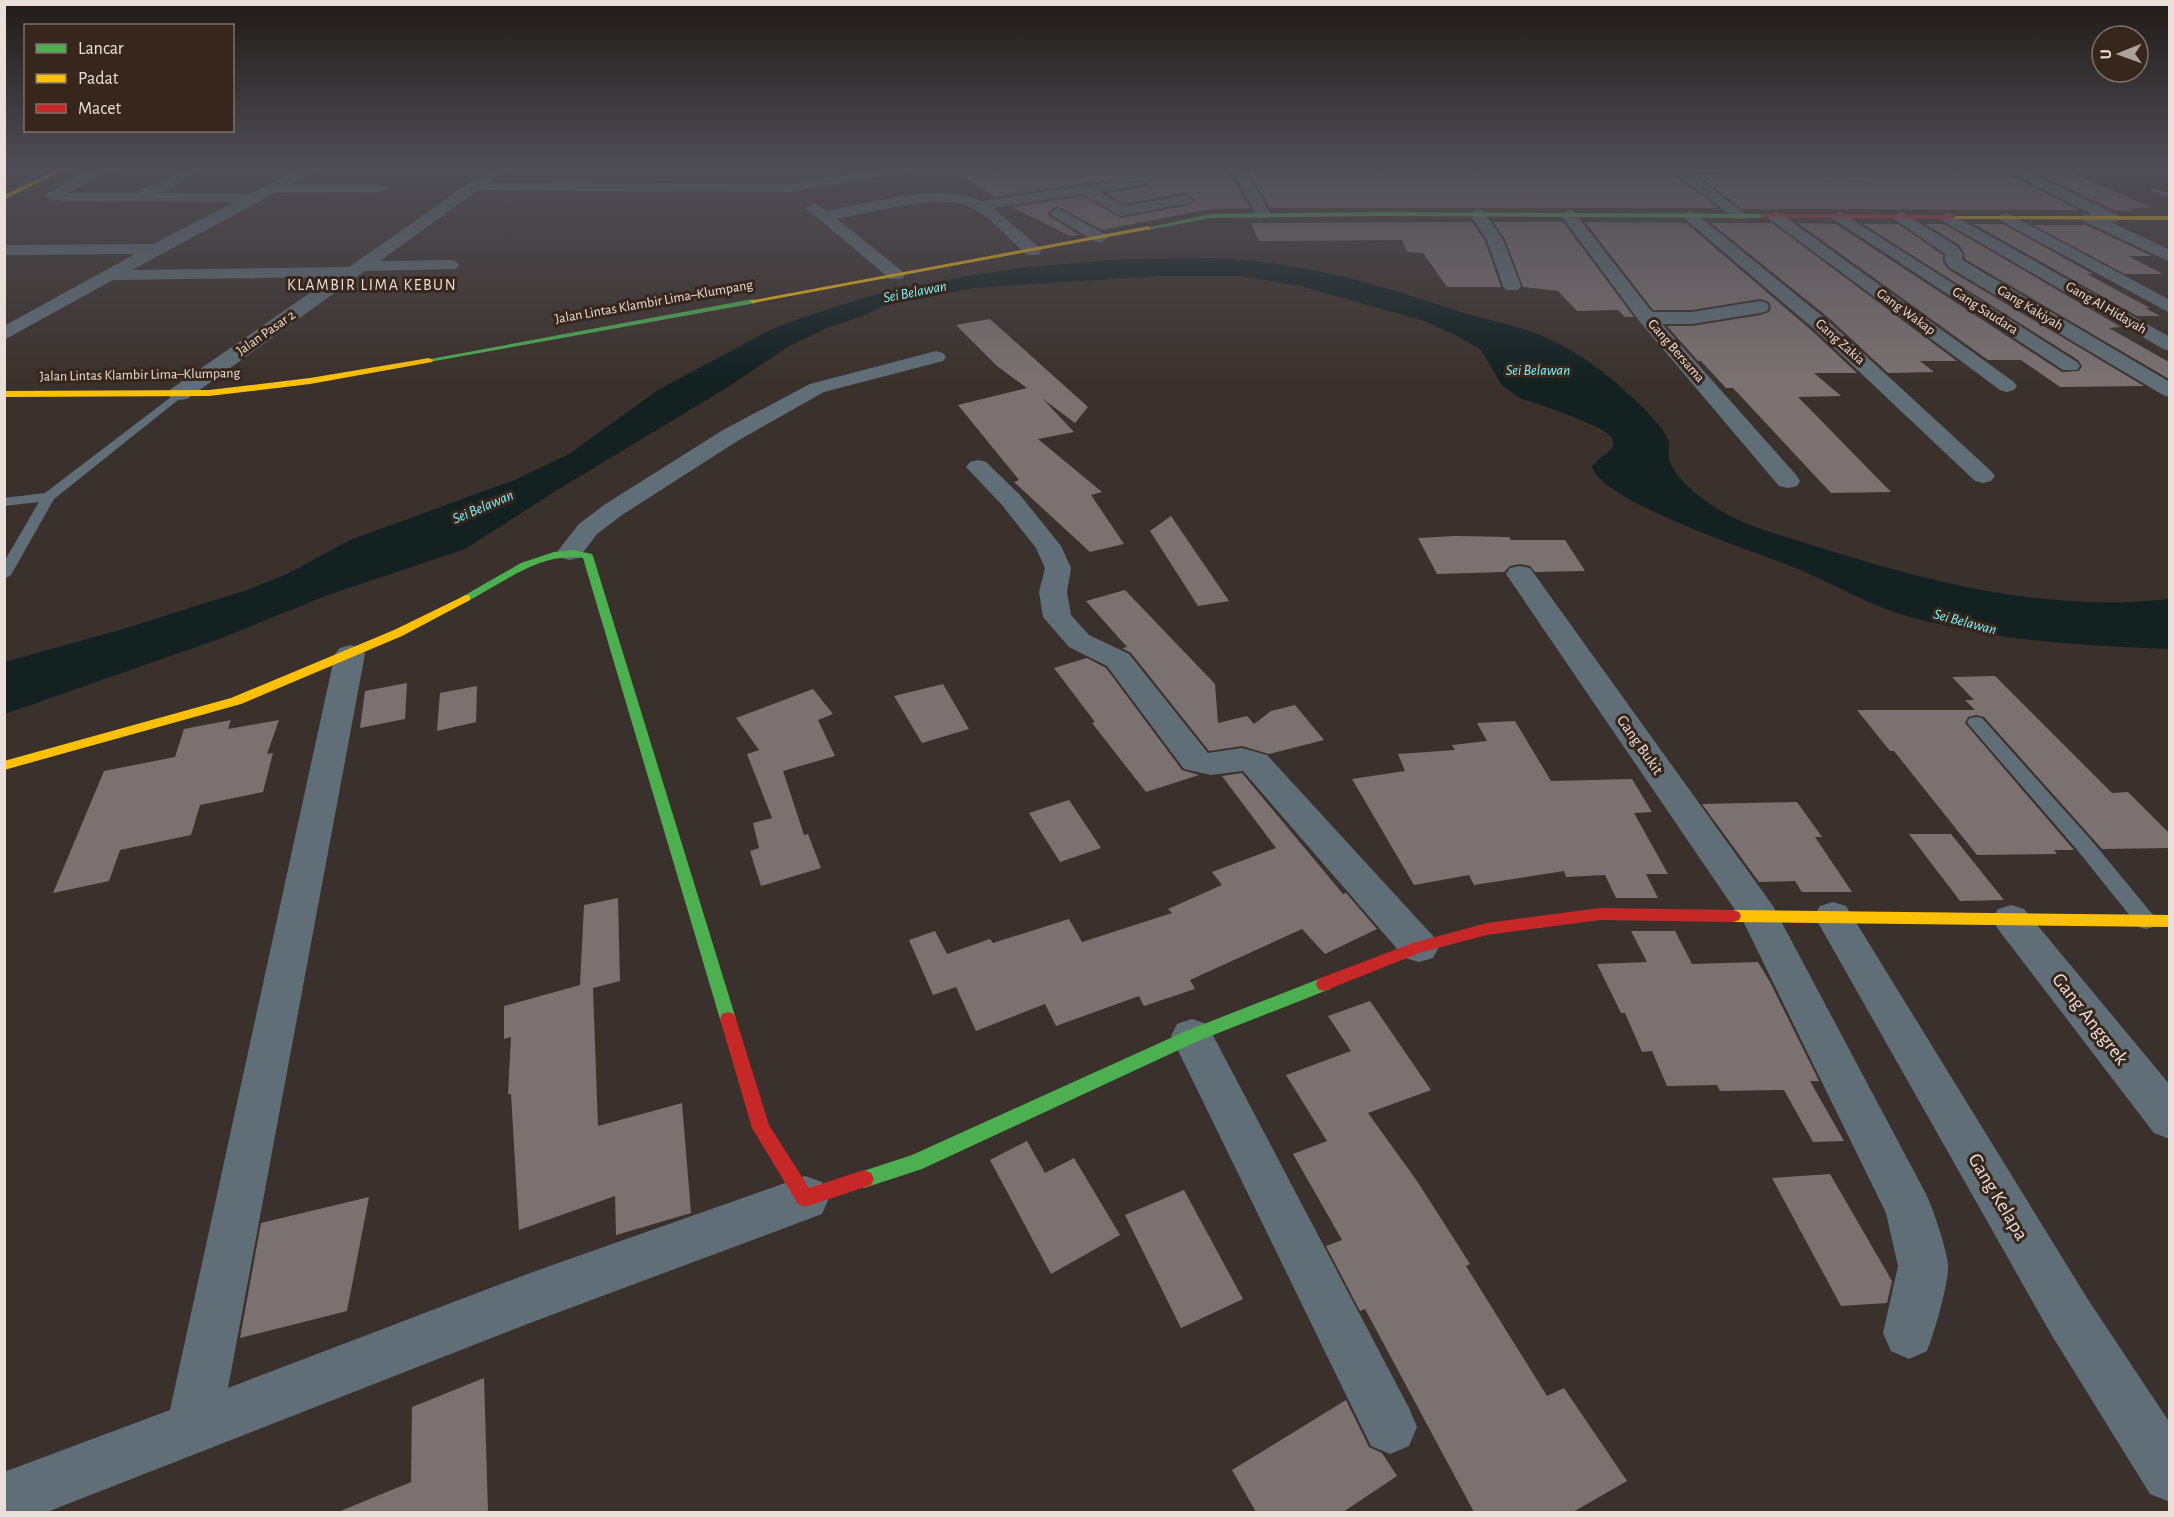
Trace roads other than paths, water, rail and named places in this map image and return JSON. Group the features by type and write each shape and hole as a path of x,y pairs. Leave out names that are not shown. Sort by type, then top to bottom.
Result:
{"main road":[{"name":"Jalan Lintas Klambir Lima–Klumpang","path":"4,394 179,394 265,388 1096,239"},
{"path":"4,766 236,700 350,654 455,605 531,564 555,554 570,552 588,556 597,578 761,1128 805,1198 915,1163 1192,1036 1419,947 1487,929 1600,914 2169,921"}],"street":[{"path":"4,334 175,239"},
{"name":"Jalan Pasar 2","path":"179,394 399,239"},
{"path":"852,239 896,275"},
{"path":"1018,239 1033,251"},
{"path":"1494,239 1512,286"},
{"name":"Gang Bersama","path":"1587,239 1647,318 1788,481"},
{"name":"Gang Zakia","path":"1717,239 1820,324 1983,476"},
{"name":"Gang Wakap","path":"1806,239 2007,386"},
{"name":"Gang Saudara","path":"1874,239 2070,366"},
{"name":"Gang Kakiyah","path":"1933,239 1951,250 1955,255 1953,261 1956,264 2169,391"},
{"name":"Gang Al Hidayah","path":"1985,239 2169,345"},
{"path":"2044,239 2169,308"},
{"path":"2132,239 2169,257"},
{"path":"4,250 156,249"},
{"path":"108,275 450,265"},
{"path":"1647,318 1692,318 1760,307"},
{"path":"570,552 588,529 613,510 784,404 817,388 846,379 936,357"},
{"path":"978,467 1011,500 1048,546 1058,568 1053,592 1057,617 1079,641 1118,660 1196,761 1210,765 1244,760 1256,763 1419,947"},
{"name":"Gang Bukit","path":"1520,574 1760,916 1910,1210 1923,1266 1909,1333"},
{"path":"193,1428 350,654"},
{"name":"Gang Kelapa","path":"1833,916 2069,1316 2169,1474"},
{"name":"Gang Anggrek","path":"2011,919 2169,1119"},
{"path":"1192,1036 1390,1427"},
{"path":"4,1501 530,1298 805,1198"}],"lane":[{"path":"4,575 49,497 179,394"},
{"path":"4,502 49,497"},
{"path":"1976,722 2085,846 2146,921"}],"water":[{"name":"Sei Belawan","path":"1218,258 1282,265 1341,276 1540,335 1589,362 1634,399 1664,432 1668,439 1669,459 1678,475 1698,496 1732,517 1767,531 1858,559 1945,582 1990,591 2079,602 2169,599 2169,649 2031,640 1976,632 1906,616 1887,609 1796,568 1684,525 1623,495 1602,481 1592,467 1613,447 1612,439 1607,433 1570,415 1520,398 1502,385 1481,350 1425,321 1300,286 1240,276 1160,276 973,288 882,306 868,314 827,328 789,346 728,387 554,492 465,549 328,595 219,639 5,714 5,662 123,629 250,589 289,573 350,540 517,479 569,454 658,390 770,330 807,316 877,294 966,276 1027,267 1125,259"}],"district":[{"name":"KLAMBIR LIMA KEBUN","path":"372,285"}]}
